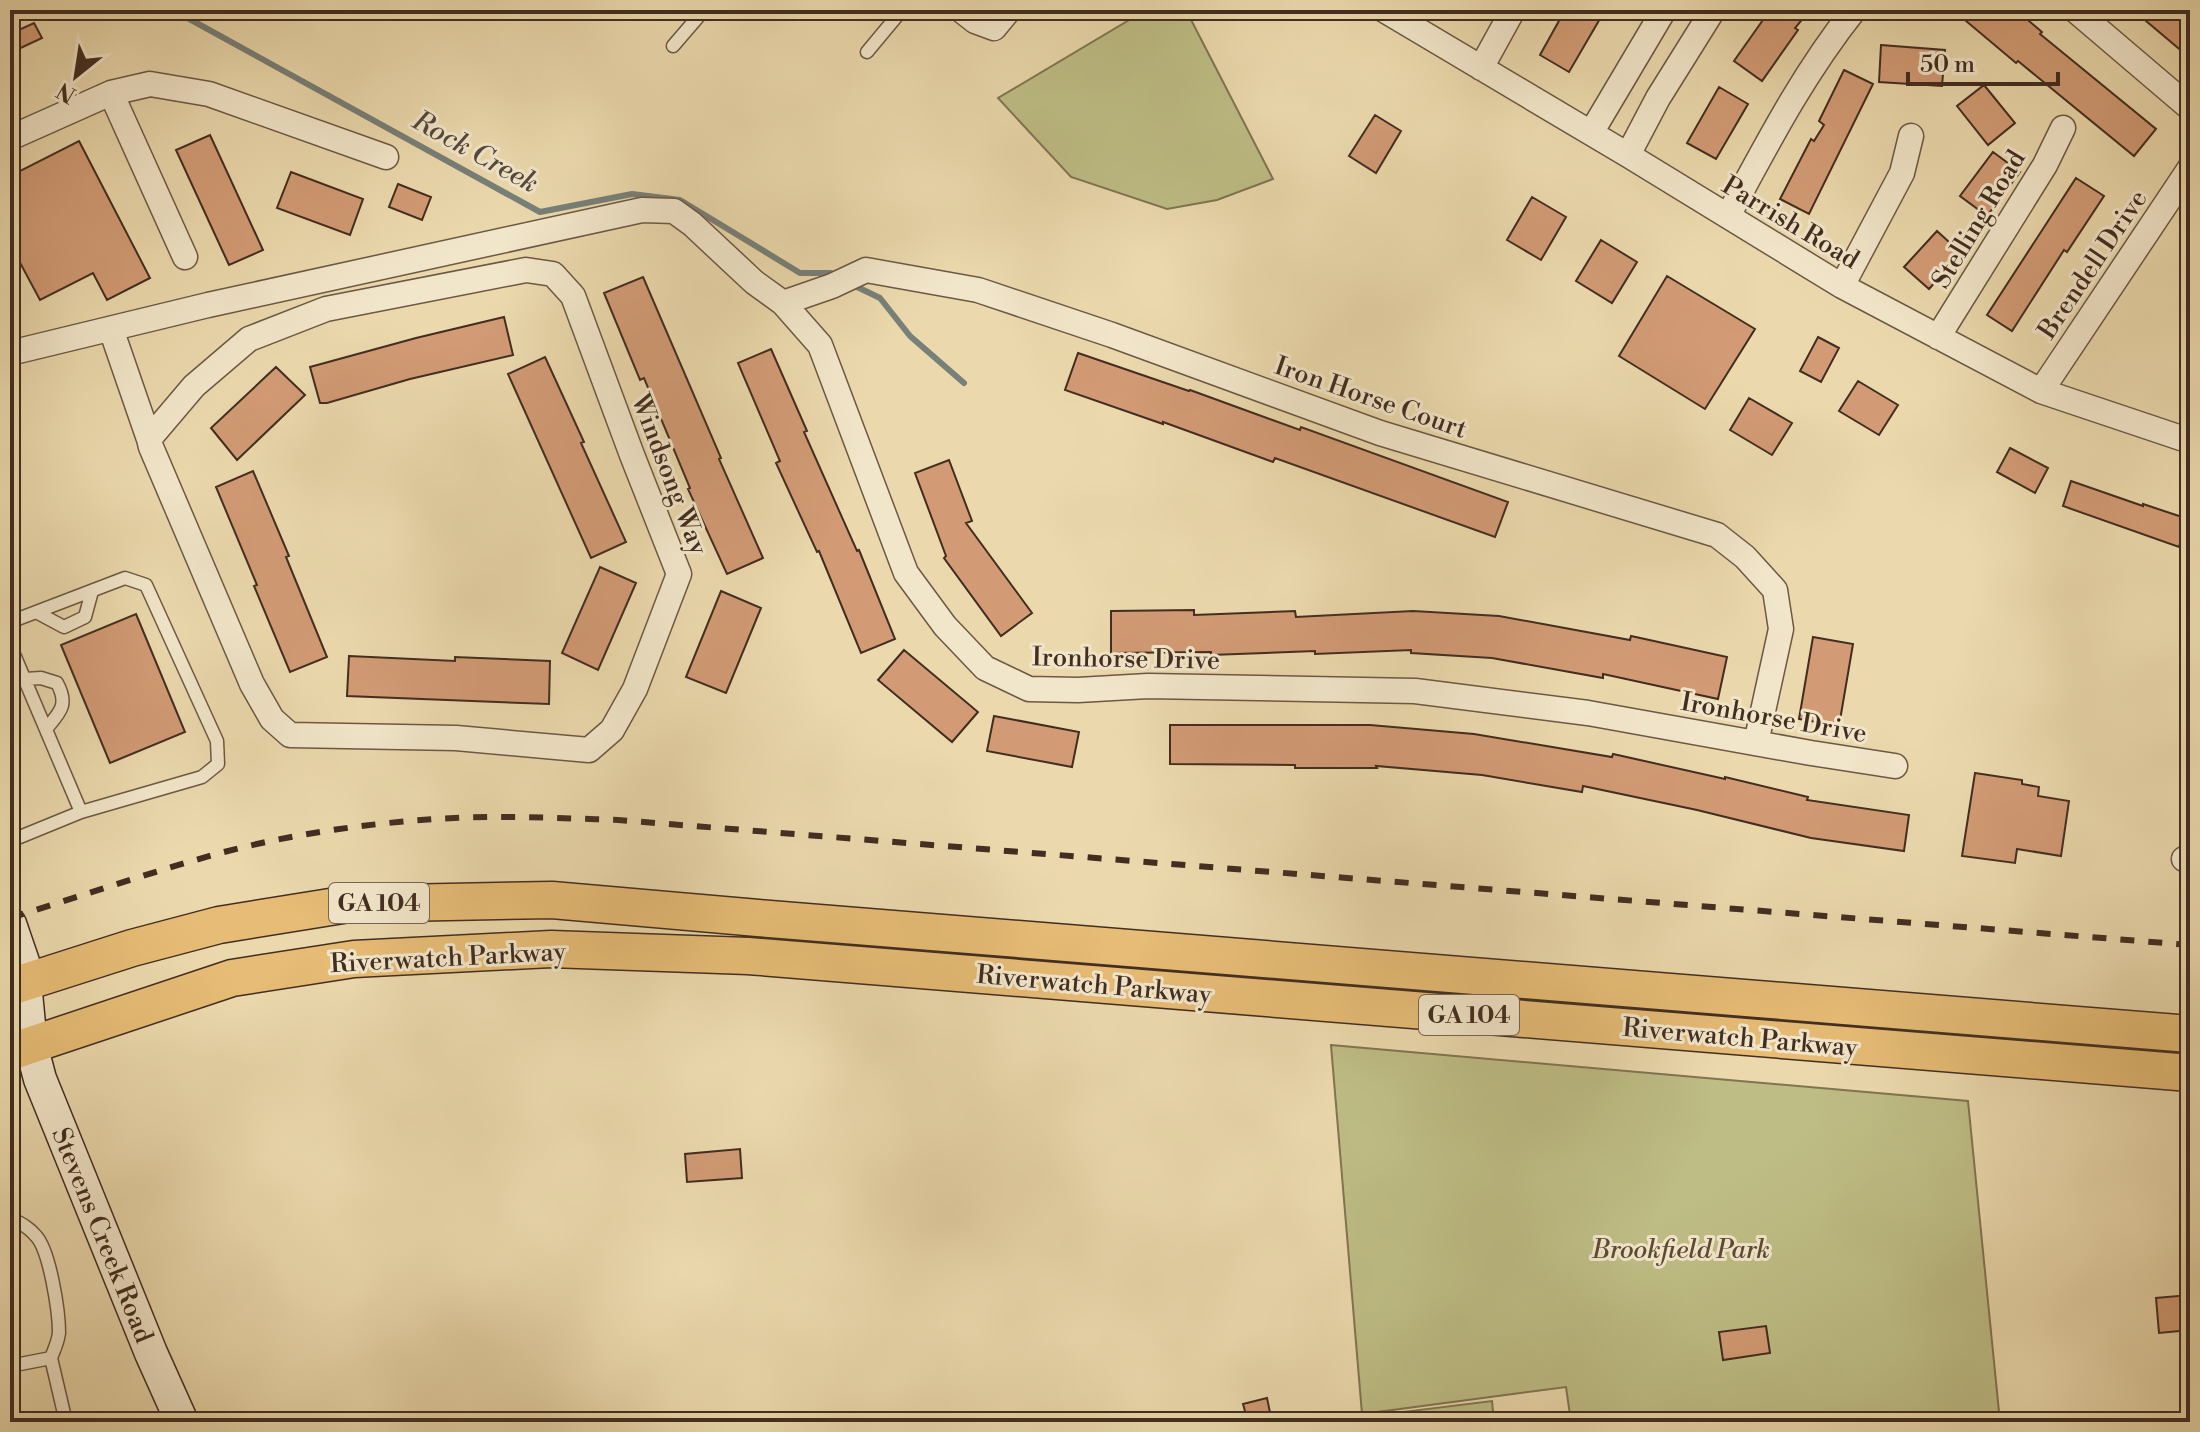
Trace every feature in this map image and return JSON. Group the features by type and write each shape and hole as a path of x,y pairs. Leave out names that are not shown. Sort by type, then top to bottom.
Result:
{"main road":[{"name":"Riverwatch Parkway","path":"15,992 132,948 219,925 349,904 552,900 2190,1034"},
{"name":"Riverwatch Parkway","path":"21,1049 232,978 354,959 551,949 748,956 2190,1073"}],"street":[{"path":"961,10 975,21 994,28 1009,10"},
{"name":"Parrish Road","path":"1384,10 1842,286 2041,391 2190,441"},
{"path":"1481,68 1513,10"},
{"path":"1591,133 1664,10"},
{"path":"1628,155 1665,87 1713,10"},
{"path":"1728,216 1816,60 1854,10"},
{"path":"2075,10 2190,108"},
{"path":"10,138 111,93 150,84 209,94 386,157"},
{"path":"111,93 185,257"},
{"name":"Stelling Road","path":"1938,337 2045,165 2063,128"},
{"path":"1842,286 1902,173 1911,136"},
{"name":"Brendell Drive","path":"2041,391 2190,168"},
{"name":"Ironhorse Drive","path":"111,329 642,210 674,211 754,282 783,303 820,345 906,573 945,626 985,668 1029,689 1148,686 1415,691 1588,713 1895,766"},
{"name":"Windsong Way","path":"111,329 149,439 252,684 272,719 290,735 456,738 589,750 612,730 635,689 679,574 573,296 553,274 526,270 326,309 249,339 194,386 149,439"},
{"name":"Iron Horse Court","path":"783,303 866,270 978,290 1112,335 1380,433 1717,535 1745,557 1775,590 1781,629 1756,743"},
{"path":"10,353 111,329"},
{"name":"Stevens Creek Road","path":"10,924 23,962 15,992 21,1049 40,1079 178,1421"}],"lane":[{"path":"673,46 704,10"},
{"path":"867,52 897,12"},
{"path":"10,622 125,578 146,585 217,741 218,764 202,777 81,812 10,841"},
{"path":"36,612 64,627 85,617 92,591"},
{"path":"10,645 81,812"},
{"path":"25,679 41,678 57,683 64,695 61,711 46,729"},
{"path":"10,1218 23,1224 39,1238 49,1266 58,1310 59,1337 51,1358 66,1422"},
{"path":"10,1366 51,1358"}],"green space":[{"path":"1146,10 1186,10 1273,179 1217,200 1167,209 1071,177 998,98"},
{"name":"Brookfield Park","path":"1331,1045 1968,1101 2000,1422 1571,1422 1566,1387 1362,1414"},
{"path":"1492,1401 1494,1422 1387,1422 1386,1414"}],"building":[{"path":"1565,10 1590,10 1601,17 1569,72 1540,55"},
{"path":"1770,10 1810,10 1762,81 1734,61"},
{"path":"1953,10 2016,10 2042,32 2040,34 2156,129 2134,156"},
{"path":"2133,10 2190,10 2190,58"},
{"path":"34,23 42,38 10,53 10,34"},
{"path":"1881,45 1945,50 1942,86 1879,82"},
{"path":"1844,70 1873,84 1809,214 1780,199 1811,139 1814,141 1824,125 1819,121"},
{"path":"1984,85 2015,123 1988,145 1957,106"},
{"path":"1719,87 1748,104 1716,159 1687,143"},
{"path":"1375,115 1401,131 1376,173 1349,156"},
{"path":"210,135 263,250 229,265 176,150"},
{"path":"79,141 150,278 107,300 93,273 40,300 10,244 10,176"},
{"path":"1993,152 2020,172 1987,216 1960,196"},
{"path":"291,172 363,199 350,235 277,208"},
{"path":"2076,178 2104,196 2067,252 2064,250 2012,331 1987,315"},
{"path":"398,184 431,197 422,220 389,207"},
{"path":"1532,197 1566,217 1541,260 1507,240"},
{"path":"1937,231 1961,253 1929,289 1904,267"},
{"path":"1601,240 1637,262 1612,303 1576,281"},
{"path":"1667,276 1755,329 1705,409 1619,356"},
{"path":"643,277 763,558 727,574 688,489 644,378 640,380 604,293"},
{"path":"504,317 513,355 320,403 310,367"},
{"path":"1818,337 1839,348 1821,382 1800,371"},
{"path":"771,349 895,639 861,653 819,551 776,463 780,461 738,363"},
{"path":"1078,353 1300,430 1301,427 1508,502 1495,537 1275,458 1273,462 1065,390"},
{"path":"545,357 626,542 591,558 508,374"},
{"path":"276,367 305,395 237,460 211,428"},
{"path":"1858,381 1898,405 1879,435 1839,411"},
{"path":"1749,398 1792,423 1772,455 1730,430"},
{"path":"2010,448 2048,468 2035,493 1997,472"},
{"path":"949,460 972,521 966,523 1032,613 1001,636 944,558 946,556 915,473"},
{"path":"253,471 327,657 290,672 216,487"},
{"path":"2071,481 2188,519 2179,547 2063,506"},
{"path":"600,567 636,583 598,670 562,653"},
{"path":"721,591 761,608 726,693 686,677"},
{"path":"1194,610 1194,615 1295,611 1296,617 1413,611 1499,616 1630,640 1631,636 1727,657 1718,699 1603,674 1603,678 1492,658 1411,653 1411,650 1315,654 1315,651 1211,655 1211,652 1111,653 1111,611"},
{"path":"136,614 185,732 110,763 61,645"},
{"path":"1813,637 1853,644 1839,726 1799,719"},
{"path":"904,650 978,712 952,742 878,680"},
{"path":"349,656 550,661 549,704 347,696"},
{"path":"994,716 1079,732 1072,767 987,751"},
{"path":"1170,725 1370,725 1474,734 1612,757 1613,754 1725,777 1808,797 1807,800 1909,815 1904,851 1811,838 1583,786 1582,792 1482,775 1376,766 1295,768 1295,765 1170,764"},
{"path":"1975,773 2022,780 2022,784 2039,787 2038,796 2069,801 2061,856 2017,849 2015,863 1962,856"},
{"path":"740,1149 742,1178 687,1182 685,1154"},
{"path":"2190,1295 2190,1330 2159,1333 2156,1298"},
{"path":"1766,1326 1770,1353 1723,1360 1719,1332"},
{"path":"1267,1398 1272,1422 1248,1422 1243,1404"}],"waterway":[{"name":"Rock Creek","path":"173,10 540,212 632,194 680,200 800,273 831,273 837,277"},
{"name":"Rock Creek","path":"851,284 880,298 910,336 964,383"}],"railway":[{"path":"10,918 213,855 296,836 407,821 526,817 618,820 2190,945"}]}
